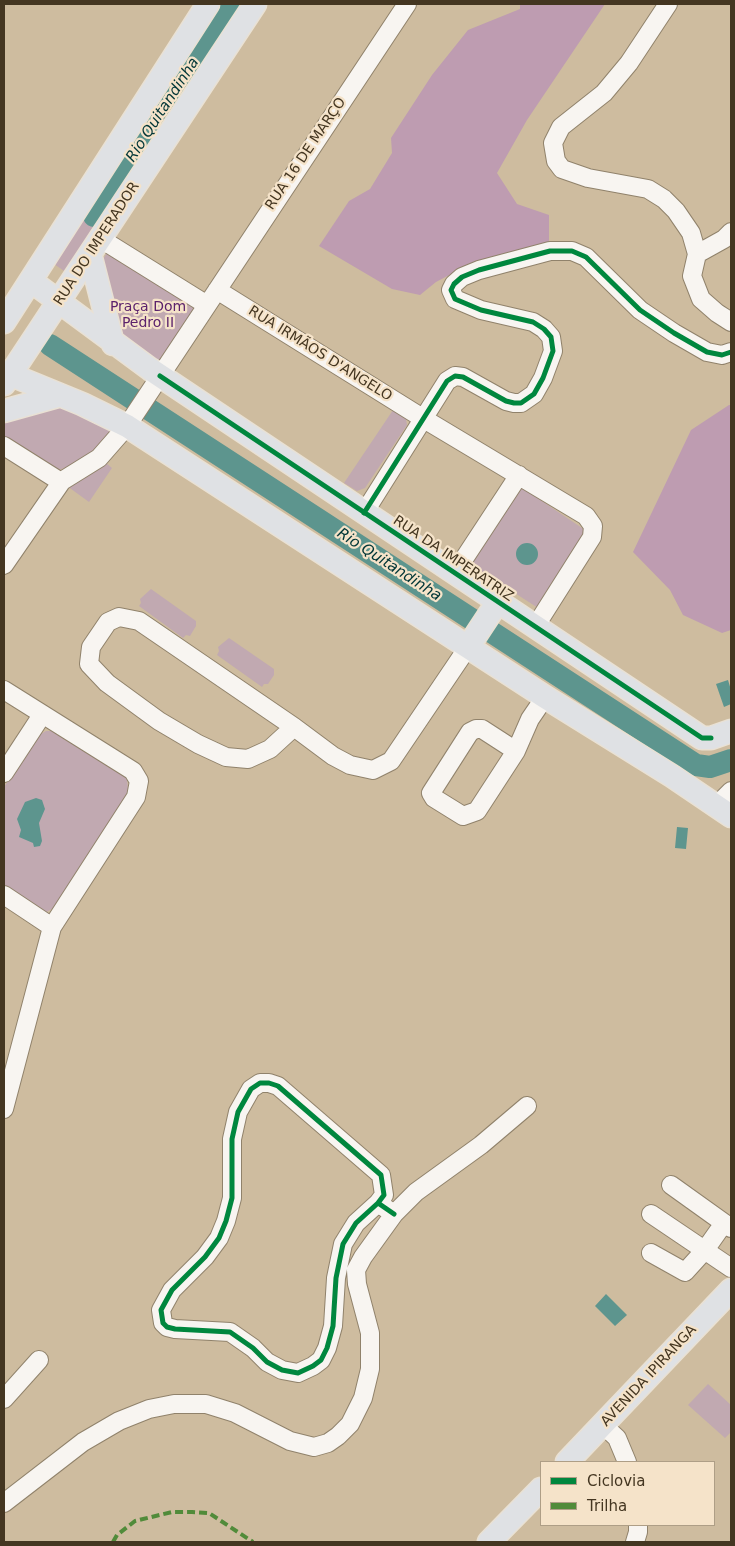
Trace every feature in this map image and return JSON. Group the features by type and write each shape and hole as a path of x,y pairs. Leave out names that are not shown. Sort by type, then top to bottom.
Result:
{"main road":[{"path":"4,322 208,4"},
{"name":"RUA DO IMPERADOR","path":"6,377 96,247 255,4"},
{"path":"96,247 113,344"},
{"path":"31,281 60,300 113,344 160,376"},
{"name":"RUA DA IMPERATRIZ","path":"160,376 497,603 702,738 721,734"},
{"path":"6,377 82,404 127,426 545,697 672,776 730,807"},
{"path":"4,411 58,396"},
{"path":"468,647 497,603"},
{"name":"AVENIDA IPIRANGA","path":"568,1461 731,1290"},
{"path":"489,1542 540,1490"}],"street":[{"name":"RUA 16 DE MARÇO","path":"206,305 407,4"},
{"path":"668,4 629,63 604,93 561,127 552,143 556,161 562,169 588,178 648,189 664,199 676,211 691,233 697,254 692,276 701,299 731,322"},
{"path":"697,254 724,239 731,232"},
{"path":"4,565 61,482 99,458 127,426 206,305 96,247"},
{"path":"364,513 447,382 455,376 463,377 514,404 521,403 534,394 553,351 551,337 532,322 463,304 455,299 451,290 454,284 462,277 480,270 550,251 572,251 586,256 640,310 674,333 707,352 722,355 731,352"},
{"name":"RUA IRMÃOS D'ANGELO","path":"217,290 424,419 586,516 593,526 592,537 535,627"},
{"path":"4,446 61,482"},
{"path":"454,574 519,475"},
{"path":"294,727 270,749 248,759 226,757 198,744 159,721 107,683 90,664 91,647 108,622 119,617 139,621 294,727 333,756 350,765 373,770 384,766 391,760 468,647"},
{"path":"4,690 133,771 139,781 136,797 52,927 4,1109"},
{"path":"516,751 482,729 476,729 470,732 431,793 434,798 462,816 477,812 516,751 530,719 545,697"},
{"path":"4,773 42,715"},
{"path":"4,895 52,927"},
{"path":"260,1083 278,1086 381,1175 384,1184 384,1195 378,1203 356,1223 343,1244 336,1271 333,1326 327,1348 314,1366 298,1373 282,1370 267,1362 253,1348 230,1332 175,1329 167,1327 163,1323 161,1310 172,1290 205,1257 219,1238 226,1221 232,1198 232,1140 238,1112 252,1089 260,1083"},
{"path":"4,1503 83,1442 120,1421 158,1407 174,1404 206,1404 235,1412 290,1441 314,1447 328,1443 338,1436 350,1424 363,1398 370,1369 370,1333 356,1270 362,1257 394,1214 416,1192 481,1145 527,1106"},
{"path":"651,1253 685,1272 728,1226 671,1185"},
{"path":"378,1203 394,1214"},
{"path":"651,1214 731,1268"},
{"path":"4,1399 39,1360"},
{"path":"603,1425 616,1438 627,1461"},
{"path":"635,1542 638,1526"}],"green space":[{"path":"87,214 100,222 67,273 54,264"},
{"name":"Praça Dom Pedro II","path":"108,251 198,305 157,367 118,337 99,266"},
{"path":"54,404 111,427 112,435 96,452 79,462 54,472 4,441 4,419"},
{"path":"393,410 406,419 407,425 365,488 357,491 344,483"},
{"path":"106,463 112,468 89,502 67,486 95,471"},
{"path":"521,487 588,532 538,608 470,564"},
{"path":"151,589 196,621 196,626 190,636 186,635 183,638 139,606 141,603 140,599"},
{"path":"229,638 274,669 274,675 268,684 264,684 262,687 217,655 218,647"},
{"path":"46,731 56,731 120,770 127,779 128,789 125,801 55,907 45,913 4,888 4,787 38,736"},
{"path":"708,1384 731,1405 731,1432 725,1438 688,1405"}],"shaded area":[{"path":"520,4 605,4 527,120 497,173 517,204 549,215 549,245 457,271 436,282 420,295 392,289 319,246 349,201 370,189 392,153 391,138 432,75 468,30 520,9"},
{"path":"731,405 731,630 722,633 683,615 670,590 633,552 691,430"}],"water":[{"path":"527,543 535,546 538,554 535,562 527,565 519,562 516,554 519,546"},
{"path":"728,680 731,690 731,704 724,707 716,684"},
{"path":"36,798 42,800 45,809 39,823 42,841 40,846 34,847 33,843 19,837 21,830 17,819 25,802"},
{"path":"677,827 688,828 686,849 675,848"},
{"path":"606,1294 627,1315 615,1326 595,1306"}],"waterway":[{"name":"Rio Quitandinha","path":"94,216 232,4"},
{"name":"Rio Quitandinha","path":"50,345 696,765 710,767 731,760"}],"marked path":[{"path":"113,1542 117,1535 135,1521 172,1512 209,1513 253,1542"}],"cycle path":[{"path":"364,513 447,381 455,376 463,377 506,401 521,403 534,394 543,378 553,351 551,337 544,329 533,322 481,310 455,299 451,290 454,284 462,277 479,270 550,251 572,251 586,257 640,310 674,333 707,352 722,355 731,352"},
{"path":"160,376 702,738 711,738"},
{"path":"378,1203 356,1223 343,1244 336,1278 333,1326 327,1348 321,1360 313,1366 298,1373 282,1370 267,1362 253,1348 230,1332 175,1329 167,1327 163,1323 161,1310 172,1290 205,1257 219,1238 226,1221 232,1198 232,1139 238,1112 251,1089 260,1083 278,1086 381,1175 384,1195 378,1203 394,1214"}]}
